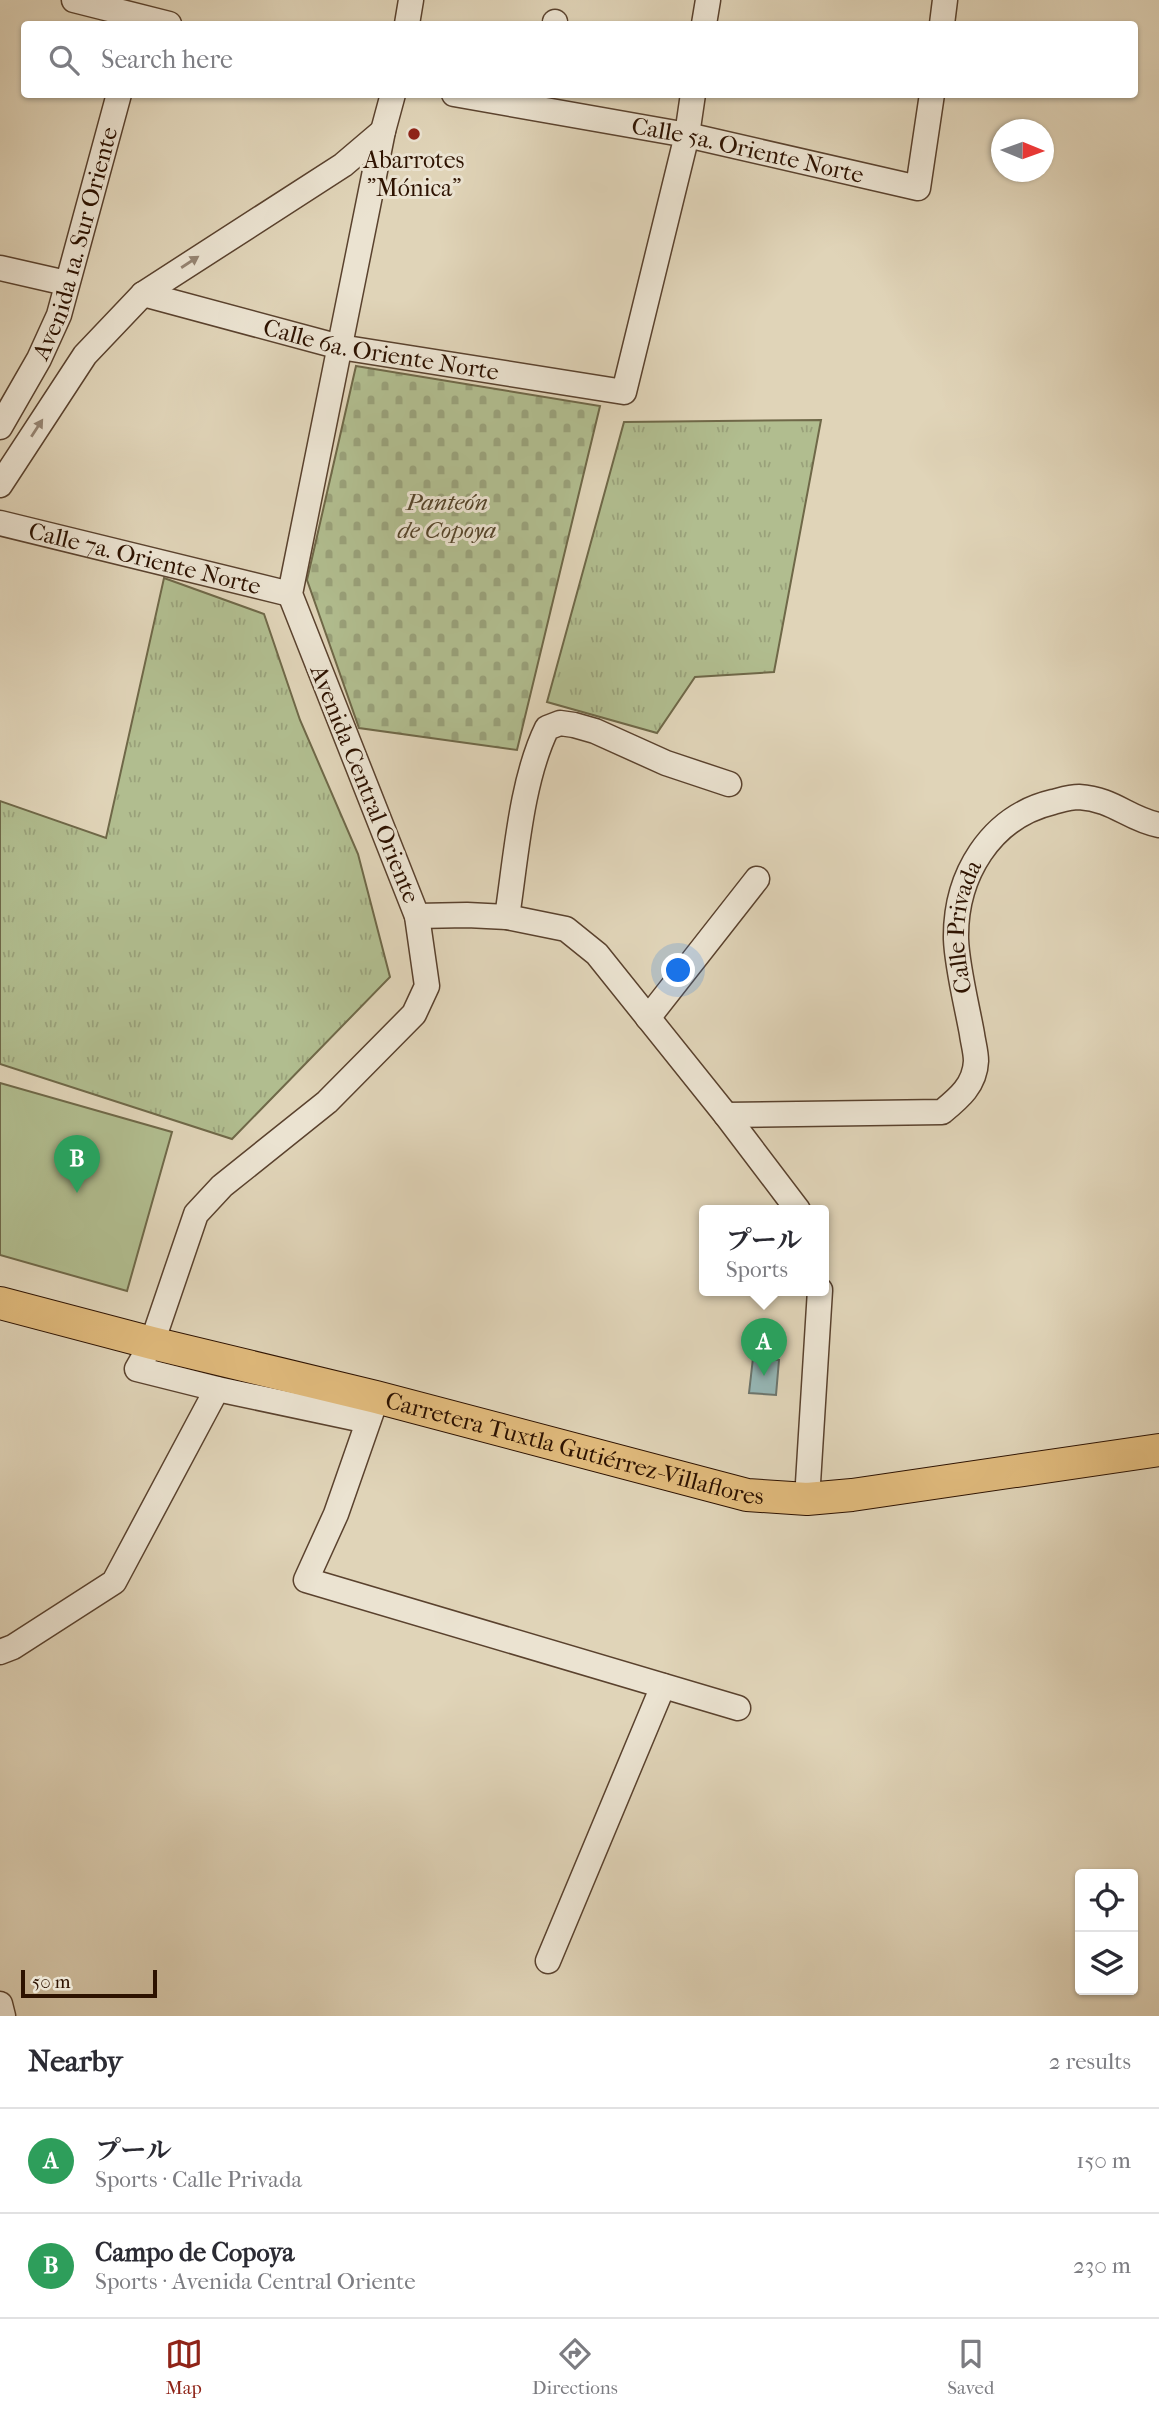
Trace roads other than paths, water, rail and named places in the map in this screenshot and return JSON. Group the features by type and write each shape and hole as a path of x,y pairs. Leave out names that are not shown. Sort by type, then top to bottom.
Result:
{"main road":[{"name":"Carretera Tuxtla Gutiérrez-Villaflores","path":"0,1303 152,1343 372,1409 747,1495 807,1499 852,1495 1159,1450"}],"street":[{"path":"74,0 142,14 161,21"},
{"path":"408,21 411,0"},
{"path":"704,21 708,0"},
{"path":"942,21 945,0"},
{"name":"Avenida 1a. Sur Oriente","path":"0,427 44,348 59,315 118,98"},
{"path":"290,594 392,98"},
{"name":"Calle 5a. Oriente Norte","path":"497,98 540,102 918,188 931,98"},
{"path":"687,135 692,98"},
{"path":"0,485 85,355 143,294 343,165 383,131"},
{"name":"Calle 6a. Oriente Norte","path":"143,294 340,347 624,392 687,135"},
{"path":"0,268 66,283"},
{"name":"Calle 7a. Oriente Norte","path":"0,523 290,594"},
{"name":"Avenida Central Oriente","path":"217,1390 137,1369 152,1343 197,1214 222,1186 327,1102 414,1014 427,986 417,916 290,594"},
{"path":"507,918 526,800 537,748 547,728 560,723 574,725 666,763 729,784"},
{"name":"Calle Privada","path":"726,1115 942,1112 965,1093 976,1061 956,939 960,902 971,868 990,838 1011,819 1035,807 1075,797 1101,799 1147,822 1159,825"},
{"path":"648,1018 757,879"},
{"path":"417,916 467,915 507,918 566,929 597,954 794,1205"},
{"path":"807,1499 821,1296"},
{"path":"0,1652 13,1647 114,1582 217,1390 372,1409 336,1514 306,1580 738,1708"},
{"path":"548,1961 663,1686"},
{"path":"0,2004 3,2016"}],"water":[{"path":"753,1358 779,1360 776,1395 749,1393"}],"place":[{"name":"Abarrotes \"Mónica\"","path":"414,134"},
{"name":"Campo de Copoya","path":"77,1193"},
{"name":"プール","path":"764,1376"}],"park label":[{"name":"Panteón de Copoya","path":"447,516"}]}
